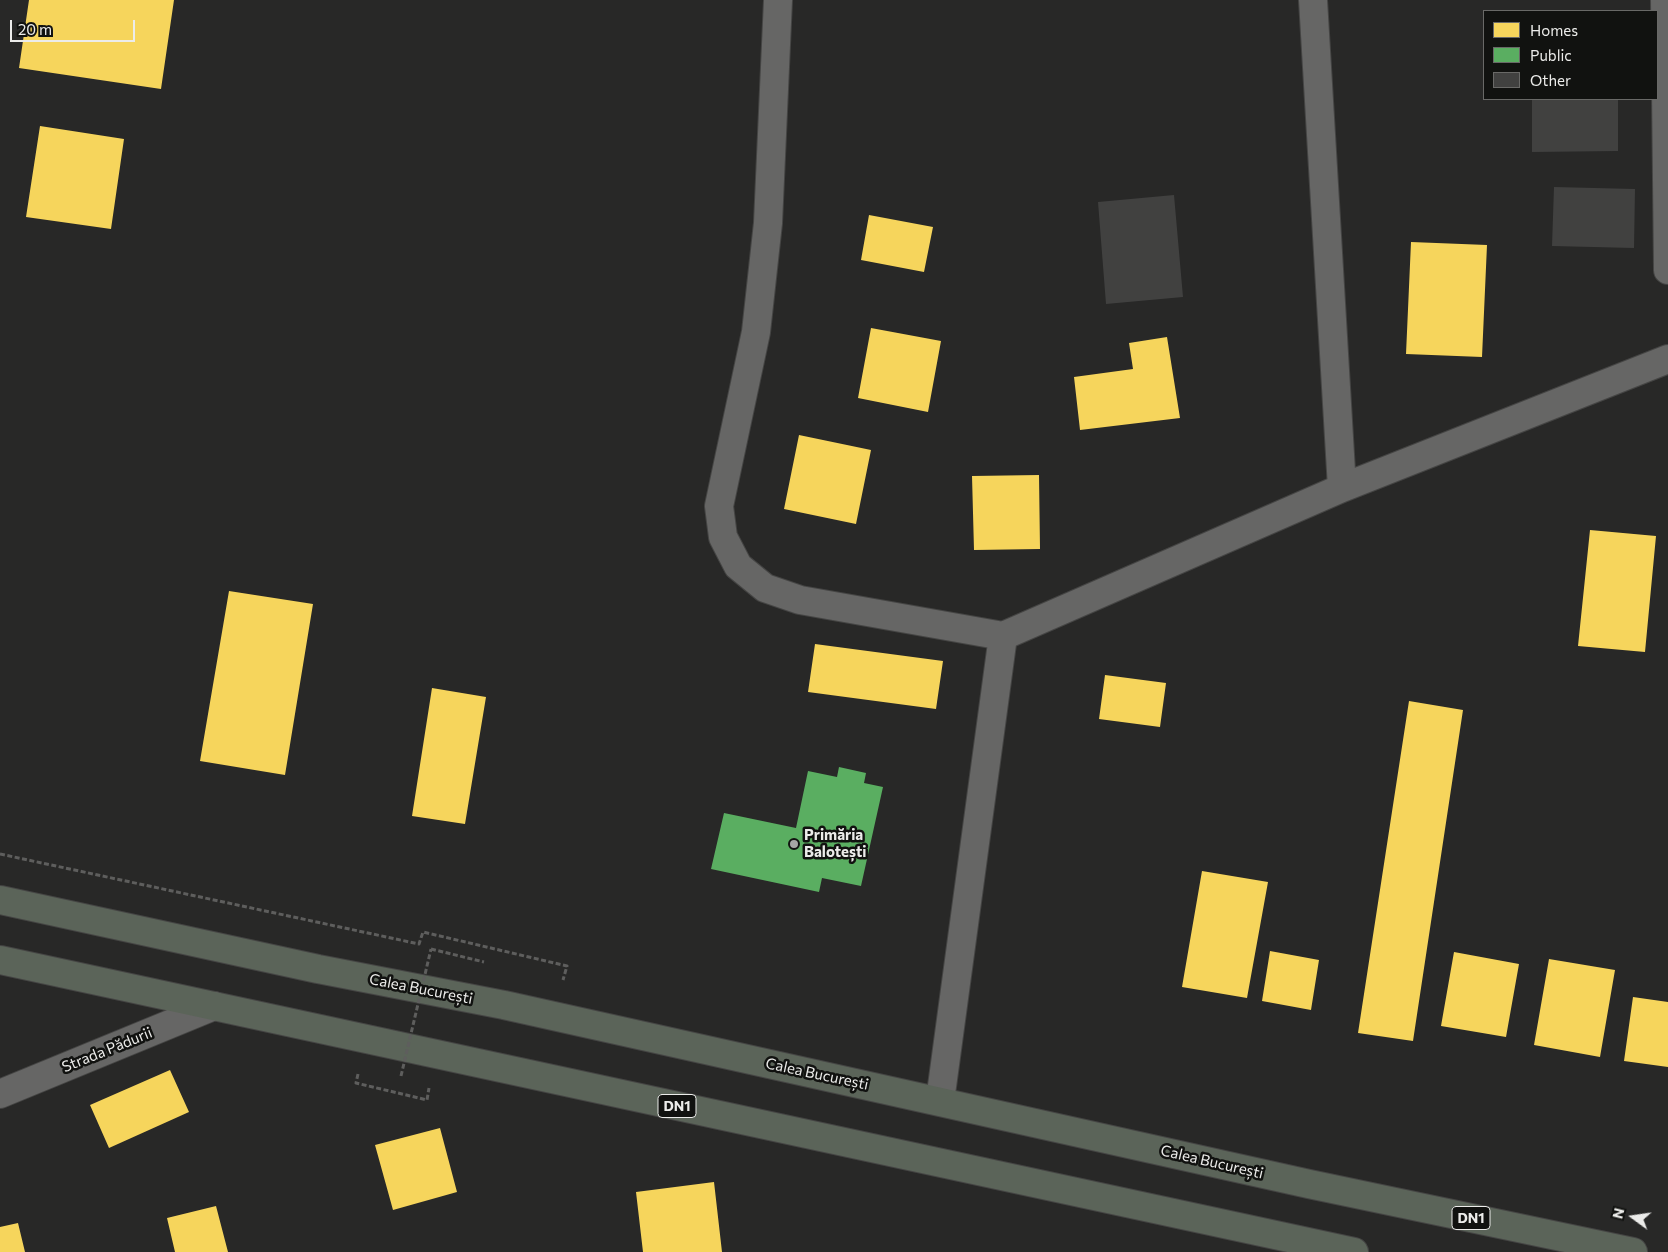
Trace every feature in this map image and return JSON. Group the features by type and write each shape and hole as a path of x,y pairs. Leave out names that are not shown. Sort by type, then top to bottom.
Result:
{"highway":[{"name":"Calea București","path":"0,900 318,969 504,1005 1309,1184 1633,1252"},
{"name":"DN1","path":"0,960 1354,1252"}],"street":[{"path":"778,0 767,233 756,332 719,506 723,537 738,566 765,588 800,600 1003,636 1342,488 1668,359"},
{"path":"1313,0 1342,488"},
{"path":"1665,0 1668,270"},
{"path":"940,1101 1003,636"},
{"name":"Strada Pădurii","path":"0,1094 214,1006"}],"path":[{"path":"0,854 419,944 423,932 567,966 563,981"},
{"path":"400,1076 431,949"}],"building: Homes":[{"path":"29,0 174,0 161,89 19,68"},
{"path":"40,126 124,139 111,229 26,217"},
{"path":"869,215 933,227 924,272 861,260"},
{"path":"1411,242 1487,245 1482,357 1406,354"},
{"path":"871,328 941,341 928,412 858,398"},
{"path":"1167,337 1180,418 1080,430 1074,377 1133,369 1129,343"},
{"path":"799,435 871,450 856,524 784,509"},
{"path":"1039,475 1040,549 974,550 972,476"},
{"path":"1590,530 1656,536 1645,652 1578,646"},
{"path":"229,591 313,604 285,775 200,761"},
{"path":"815,644 943,661 936,709 808,692"},
{"path":"1105,675 1166,683 1160,727 1099,719"},
{"path":"432,688 486,697 465,824 412,816"},
{"path":"1409,701 1463,710 1413,1041 1358,1033"},
{"path":"1202,871 1268,882 1247,998 1182,987"},
{"path":"1270,951 1319,960 1311,1010 1262,1001"},
{"path":"1454,952 1519,964 1506,1037 1441,1026"},
{"path":"1549,959 1615,970 1600,1057 1534,1045"},
{"path":"1633,997 1668,1002 1668,1067 1624,1061"},
{"path":"170,1070 189,1112 109,1148 90,1105"},
{"path":"440,1128 457,1192 393,1210 375,1145"},
{"path":"714,1182 722,1252 643,1252 636,1192"},
{"path":"216,1206 228,1252 175,1252 167,1218"},
{"path":"18,1223 25,1252 0,1252 0,1227"}],"building: Public":[{"name":"Primăria Balotești","path":"839,767 866,773 864,783 883,787 861,886 822,878 819,892 711,869 724,813 796,828 808,771 837,777"}],"building: Other":[{"path":"1532,100 1618,100 1618,151 1532,152"},
{"path":"1554,187 1635,189 1634,248 1552,246"},
{"path":"1174,195 1183,297 1106,304 1098,202"}],"place":[{"name":"Primăria Balotești","path":"794,844"}]}
